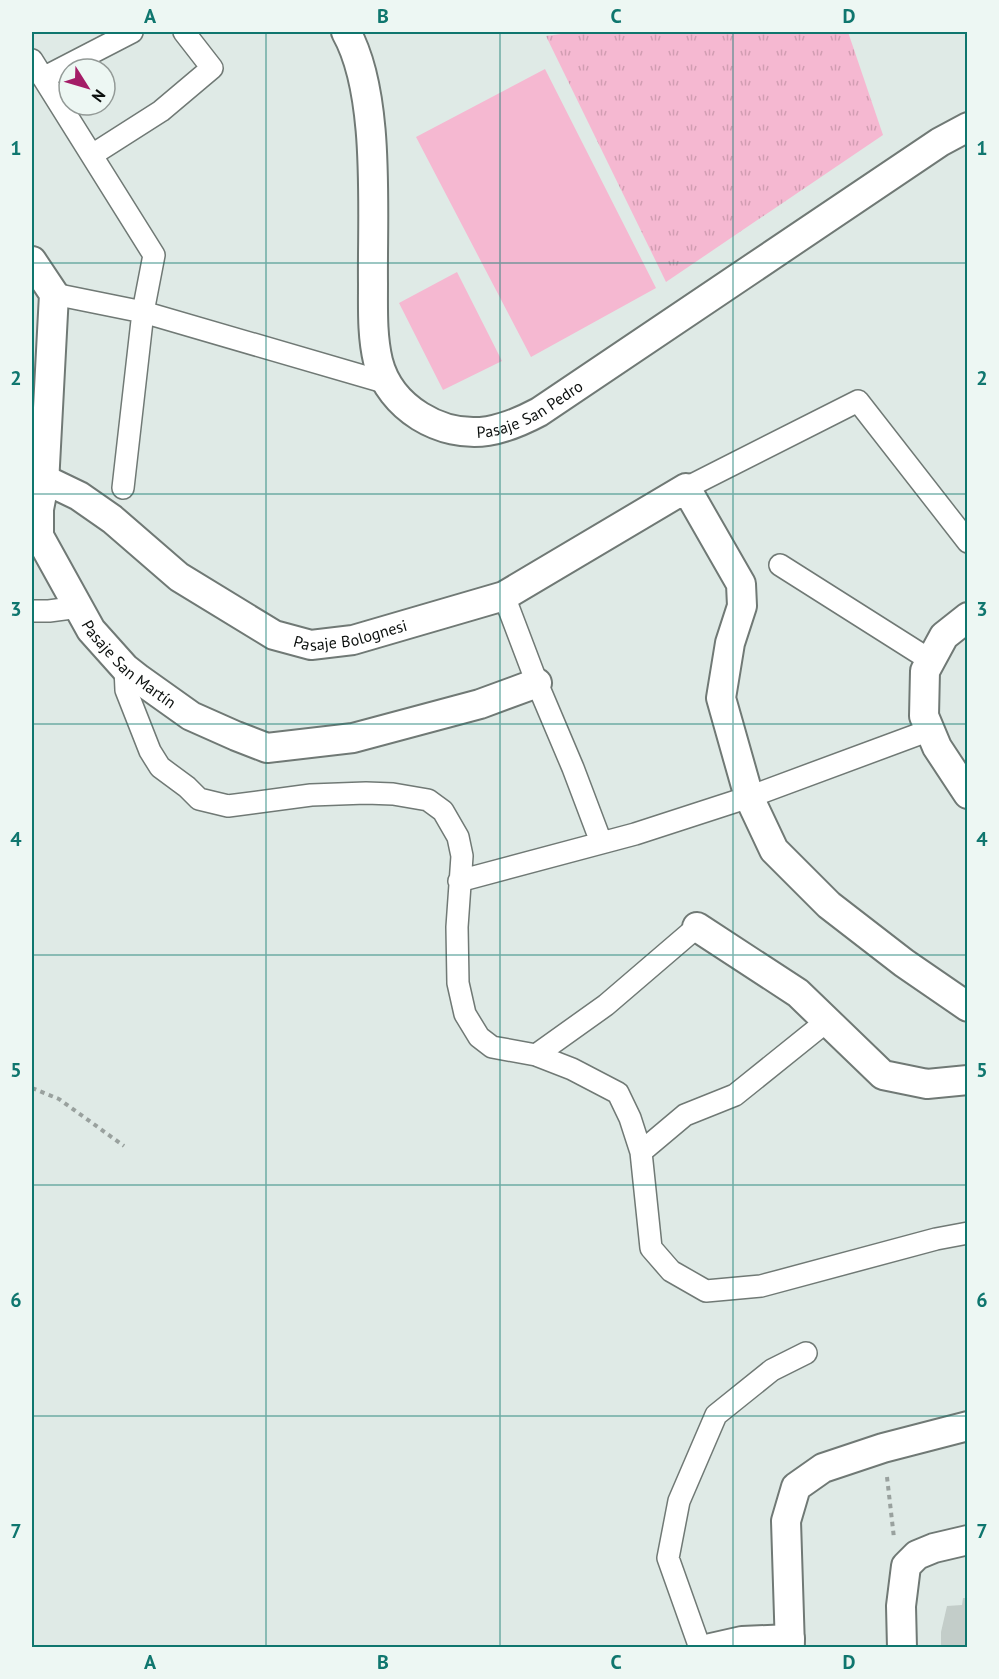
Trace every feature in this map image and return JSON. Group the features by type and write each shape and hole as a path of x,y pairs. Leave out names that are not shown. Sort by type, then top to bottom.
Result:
{"street":[{"path":"123,488 143,312 154,255 37,69 132,32"},
{"name":"Pasaje San Pedro","path":"346,32 359,67 370,120 373,318 378,363 398,400 413,413 435,424 461,431 486,432 513,425 539,412 940,142 968,127"},
{"path":"92,155 161,111 212,68 190,34"},
{"path":"32,261 54,294 143,312 387,383"},
{"name":"Pasaje San Martín","path":"54,294 38,485 39,536 91,630 125,668 191,716 267,748 353,738 480,704 537,683"},
{"path":"968,542 858,401 686,488 741,584 742,606 730,643 721,698 749,797 774,850 829,905 904,963 968,1007"},
{"name":"Pasaje Bolognesi","path":"38,485 52,483 79,496 112,519 179,577 213,599 274,635 311,645 352,640 504,596 686,488"},
{"path":"780,565 930,660"},
{"path":"504,596 601,842"},
{"path":"32,611 79,607"},
{"path":"968,617 944,636 925,671 924,716 937,747 968,794"},
{"path":"125,668 126,690 150,751 160,767 187,787 199,800 228,806 291,797 393,794 428,800 443,811 458,837 462,856 459,881 458,983 465,1014 479,1037 492,1047 536,1055 572,1069 618,1093 630,1118 641,1152 651,1248 671,1271 706,1291 761,1286 936,1239 968,1233"},
{"path":"459,881 635,834 749,797 930,730"},
{"path":"536,1055 606,1005 697,927 798,993 883,1075 927,1084 968,1080"},
{"path":"641,1152 685,1115 735,1095 827,1022"},
{"path":"699,1647 668,1558 679,1501 716,1415 772,1370 806,1353"},
{"path":"711,1647 742,1641 790,1643 786,1521 796,1487 823,1468 883,1448 968,1426"},
{"path":"902,1647 901,1606 906,1566 917,1555 934,1548 968,1540"}],"path":[{"path":"32,1088 59,1099 124,1146"},
{"path":"883,1448 894,1542 906,1566"}],"green space":[{"path":"576,32 848,32 883,135 666,282 546,36"},
{"path":"545,69 656,288 531,357 416,137"},
{"path":"457,272 502,361 443,390 399,303"}],"building":[{"path":"963,1598 968,1598 968,1648 941,1648 941,1632 947,1606 962,1605"}]}
